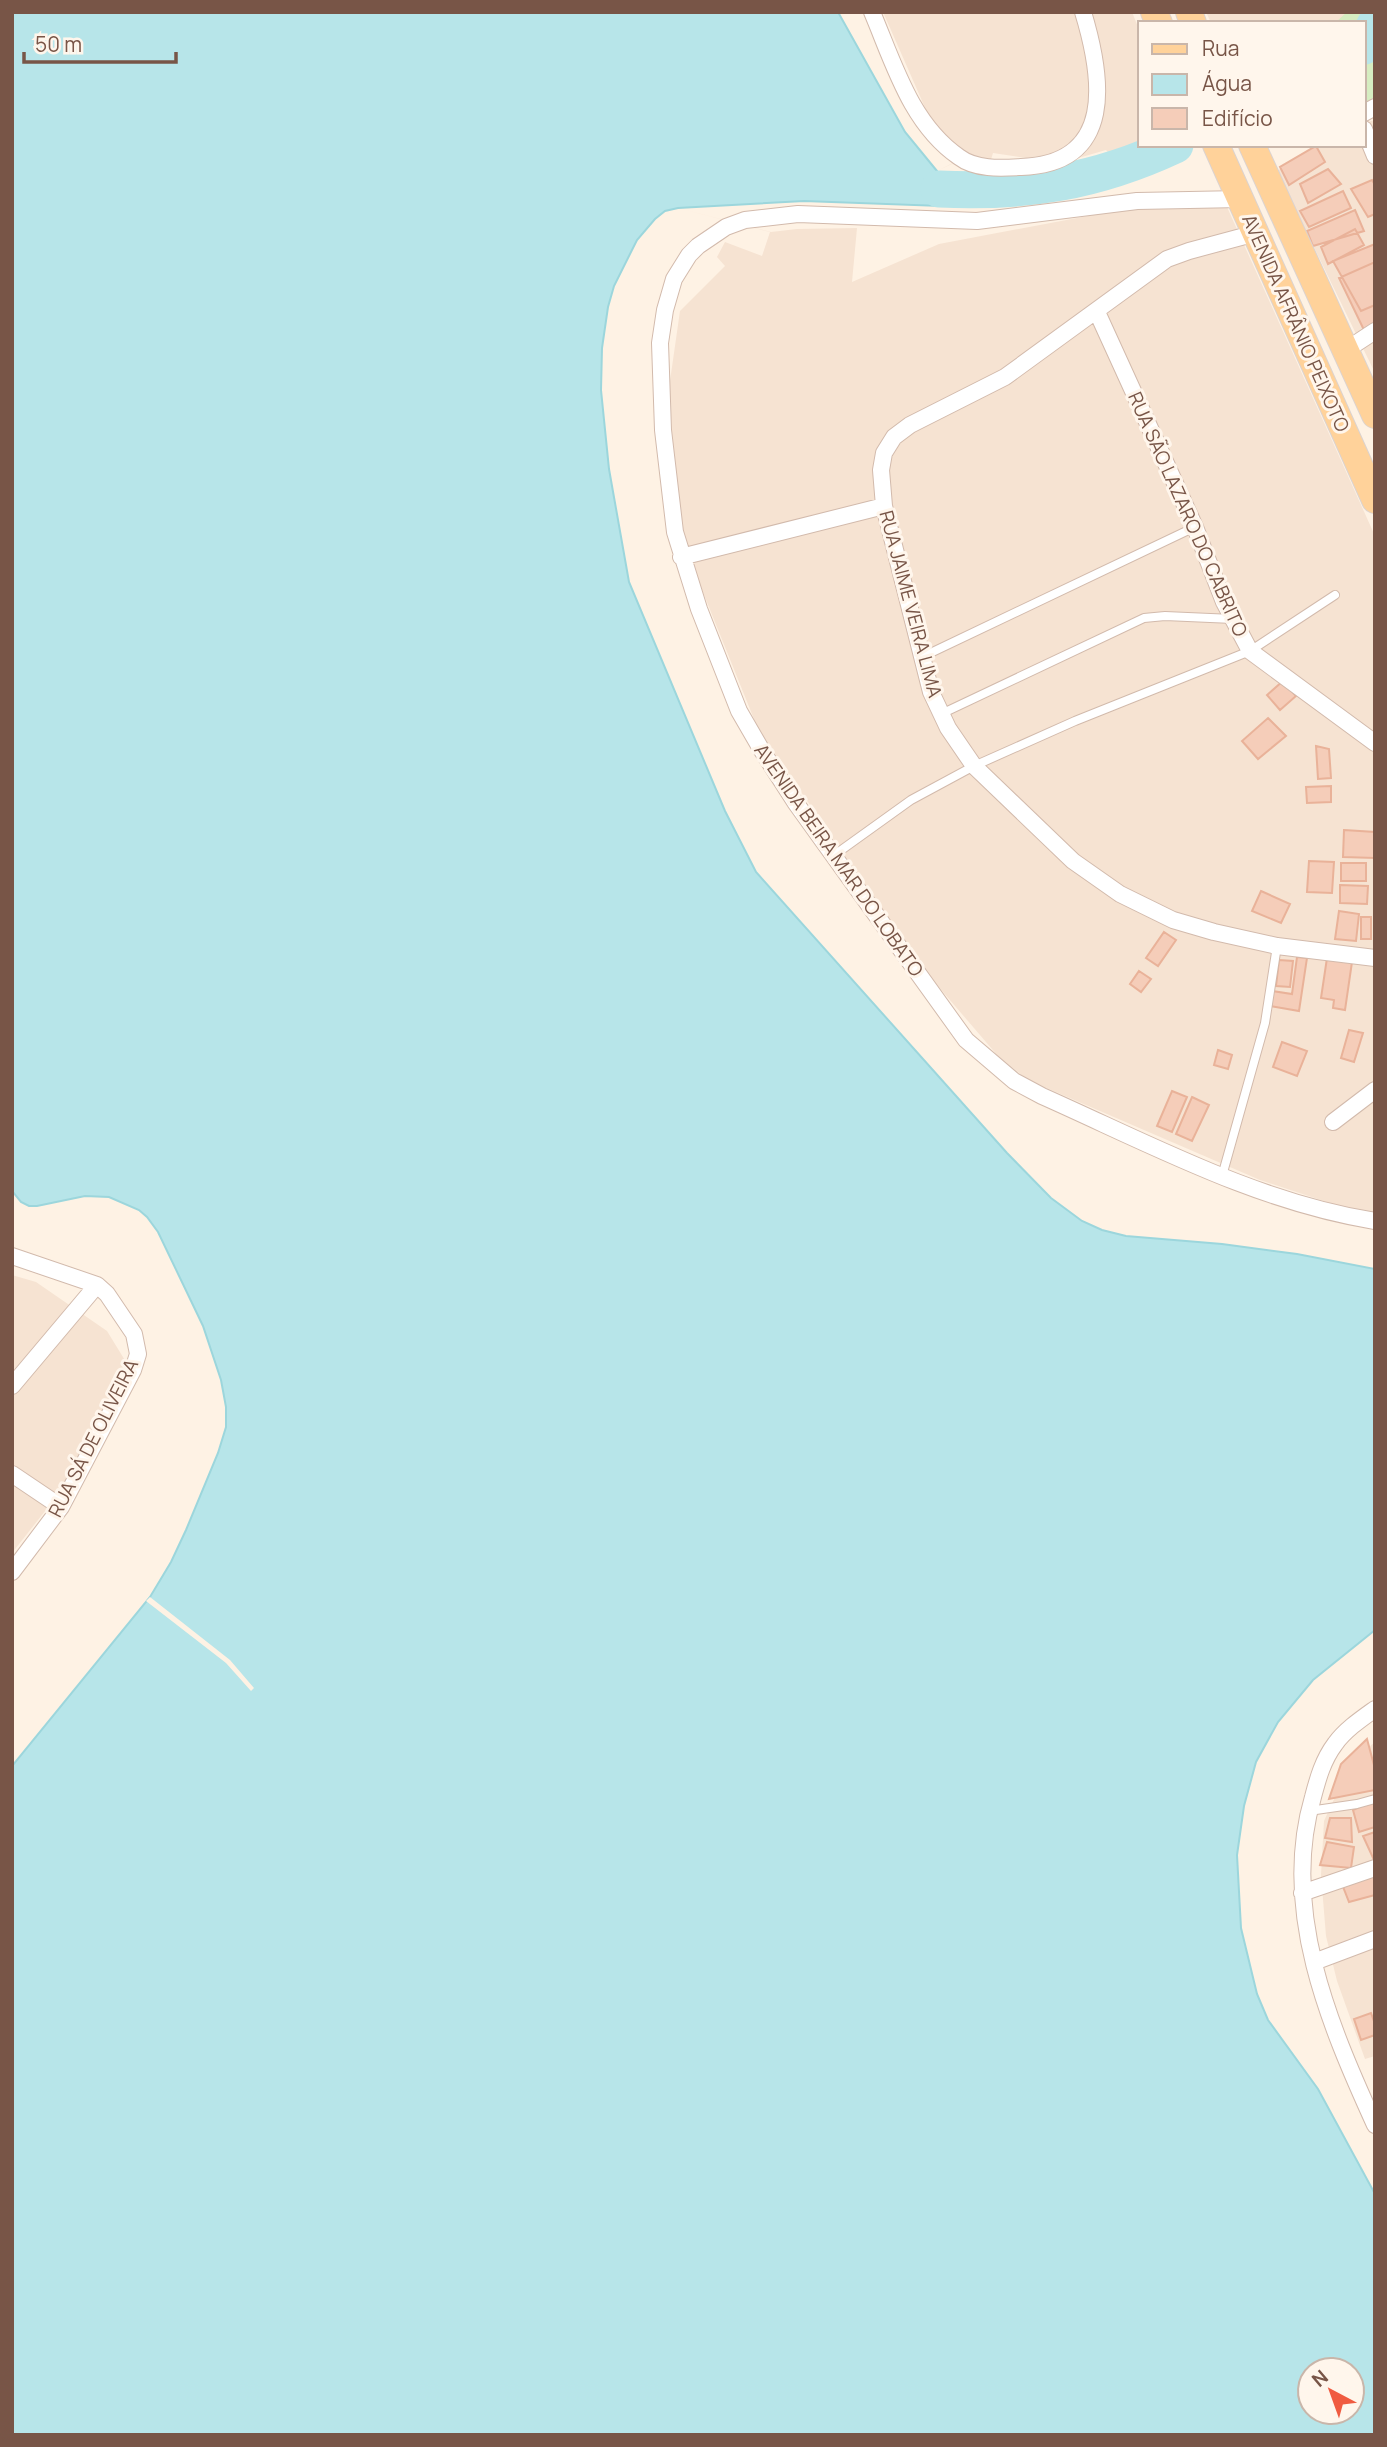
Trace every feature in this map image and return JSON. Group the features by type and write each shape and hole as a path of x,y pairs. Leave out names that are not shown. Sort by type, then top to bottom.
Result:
{"main road":[{"name":"AVENIDA AFRÂNIO PEIXOTO","path":"1217,147 1375,500"},
{"name":"AVENIDA AFRÂNIO PEIXOTO","path":"1258,156 1346,350 1364,382 1375,415"}],"street":[{"path":"872,12 916,111 936,138 960,158 991,168 1027,167 1061,159 1081,146 1094,123 1097,106 1095,61 1083,12"},
{"path":"1366,134 1375,156"},
{"name":"AVENIDA BEIRA MAR DO LOBATO","path":"1237,190 968,222 798,214 746,220 726,227 690,255 674,279 662,327 663,430 675,532 708,634 739,711 761,749 833,856 966,1040 1014,1081 1042,1096 1222,1176 1292,1203 1375,1221"},
{"name":"RUA JAIME VEIRA LIMA","path":"1256,233 1173,256 999,381 910,425 894,437 884,453 881,470 884,506 931,692 941,714 974,765 1073,861 1120,894 1173,920 1277,946 1375,958"},
{"name":"RUA SÃO LAZARO DO CABRITO","path":"1097,312 1195,527 1224,603 1250,651 1375,743"},
{"path":"1346,350 1375,331"},
{"path":"681,557 884,506"},
{"path":"1333,1122 1375,1090"},
{"path":"12,1256 97,1285 12,1386"},
{"name":"RUA SÁ DE OLIVEIRA","path":"12,1572 61,1507 133,1370 138,1354 134,1334 117,1307 97,1285"},
{"path":"12,1474 61,1507"},
{"path":"1375,1709 1346,1731 1322,1765 1309,1811 1302,1857 1302,1893 1314,1962 1331,2020 1375,2125"},
{"path":"1302,1893 1375,1868"},
{"path":"1314,1962 1375,1939"}],"lane":[{"path":"922,657 1195,527"},
{"path":"833,856 911,800 974,765 1075,721 1250,651 1335,595"},
{"path":"941,714 1138,620 1165,617 1233,619"},
{"path":"1222,1176 1265,1024 1277,946"},
{"path":"1309,1811 1375,1799"}],"shaded area":[{"path":"883,12 1132,12 1138,27 1138,142 1113,158 1106,150 1061,163 993,153 990,163 956,162 937,171 955,162 930,119"},
{"path":"1206,12 1349,12 1340,21 1210,21"},
{"path":"1375,120 1375,373 1277,171 1314,147 1366,147 1366,122"},
{"path":"1227,207 1375,536 1375,1213 1348,1209 1260,1180 1028,1080 998,1056 931,978 758,729 686,550 675,476 669,388 680,311 725,266 717,257 725,242 762,256 770,232 678,208 771,232 857,228 852,282 939,244 1130,208"},
{"path":"12,1275 36,1282 107,1331 126,1362 64,1487 12,1553"},
{"path":"1375,1742 1375,2056 1365,2059 1337,1981 1326,1936 1321,1875 1324,1821 1351,1762"}],"green space":[{"path":"1347,12 1375,12 1375,97 1366,102 1366,21 1337,21"}],"water":[{"path":"12,12 838,12 905,132 937,171 941,206 804,201 678,208 665,211 637,240 614,286 608,307 602,348 601,390 609,469 629,582 725,811 756,872 1007,1153 1051,1198 1082,1221 1126,1236 1222,1244 1297,1254 1375,1269 1375,1630 1313,1680 1278,1722 1256,1762 1244,1806 1237,1855 1241,1928 1257,1994 1268,2020 1318,2089 1375,2194 1375,2435 12,2435 12,1766 150,1597 186,1530 226,1427 226,1407 221,1380 203,1326 158,1232 147,1217 139,1210 109,1197 85,1196 37,1206 21,1202 12,1191"}],"pier":[{"path":"150,1597 230,1660 254,1688 251,1691 226,1663 146,1601"}],"building":[{"path":"1314,147 1325,162 1289,185 1280,167"},
{"path":"1328,169 1341,184 1308,203 1300,184"},
{"path":"1372,180 1375,185 1375,214 1368,217 1351,189"},
{"path":"1343,191 1351,208 1309,227 1300,211"},
{"path":"1355,210 1364,231 1313,246 1307,231"},
{"path":"1355,229 1364,245 1328,264 1321,247"},
{"path":"1375,244 1375,305 1361,311 1333,261"},
{"path":"1375,262 1375,324 1364,330 1339,278"},
{"path":"1283,681 1296,696 1280,710 1267,695"},
{"path":"1268,718 1286,736 1258,759 1242,741"},
{"path":"1316,746 1329,749 1331,778 1318,779"},
{"path":"1331,786 1331,802 1307,803 1306,787"},
{"path":"1344,830 1375,832 1375,858 1343,857"},
{"path":"1309,861 1334,862 1332,893 1307,892"},
{"path":"1341,863 1366,863 1366,881 1341,881"},
{"path":"1340,885 1368,886 1367,904 1340,903"},
{"path":"1261,891 1290,904 1281,923 1252,911"},
{"path":"1339,911 1359,914 1356,941 1335,939"},
{"path":"1361,917 1371,917 1371,939 1361,939"},
{"path":"1164,932 1176,940 1158,966 1146,958"},
{"path":"1297,957 1307,958 1299,1011 1270,1006 1272,991 1292,994"},
{"path":"1327,958 1352,962 1345,1010 1333,1008 1334,1000 1321,998"},
{"path":"1279,960 1293,961 1290,987 1276,986"},
{"path":"1139,971 1151,979 1141,992 1130,984"},
{"path":"1349,1030 1363,1033 1354,1062 1341,1058"},
{"path":"1282,1042 1307,1051 1297,1076 1273,1067"},
{"path":"1218,1050 1232,1055 1228,1069 1214,1065"},
{"path":"1172,1091 1187,1097 1172,1132 1157,1126"},
{"path":"1192,1097 1209,1105 1192,1141 1176,1134"},
{"path":"1367,1739 1375,1769 1375,1790 1329,1799 1341,1764"},
{"path":"1375,1800 1375,1827 1359,1832 1353,1810"},
{"path":"1330,1818 1351,1818 1352,1842 1325,1838"},
{"path":"1375,1832 1375,1859 1374,1860 1363,1836"},
{"path":"1327,1842 1354,1847 1351,1868 1320,1865"},
{"path":"1375,1873 1375,1895 1349,1902 1342,1884"},
{"path":"1371,2013 1375,2035 1361,2040 1354,2019"}],"waterway":[{"path":"1366,42 1375,25"},
{"path":"939,189 1001,189 1060,182 1117,168 1171,147"}]}
